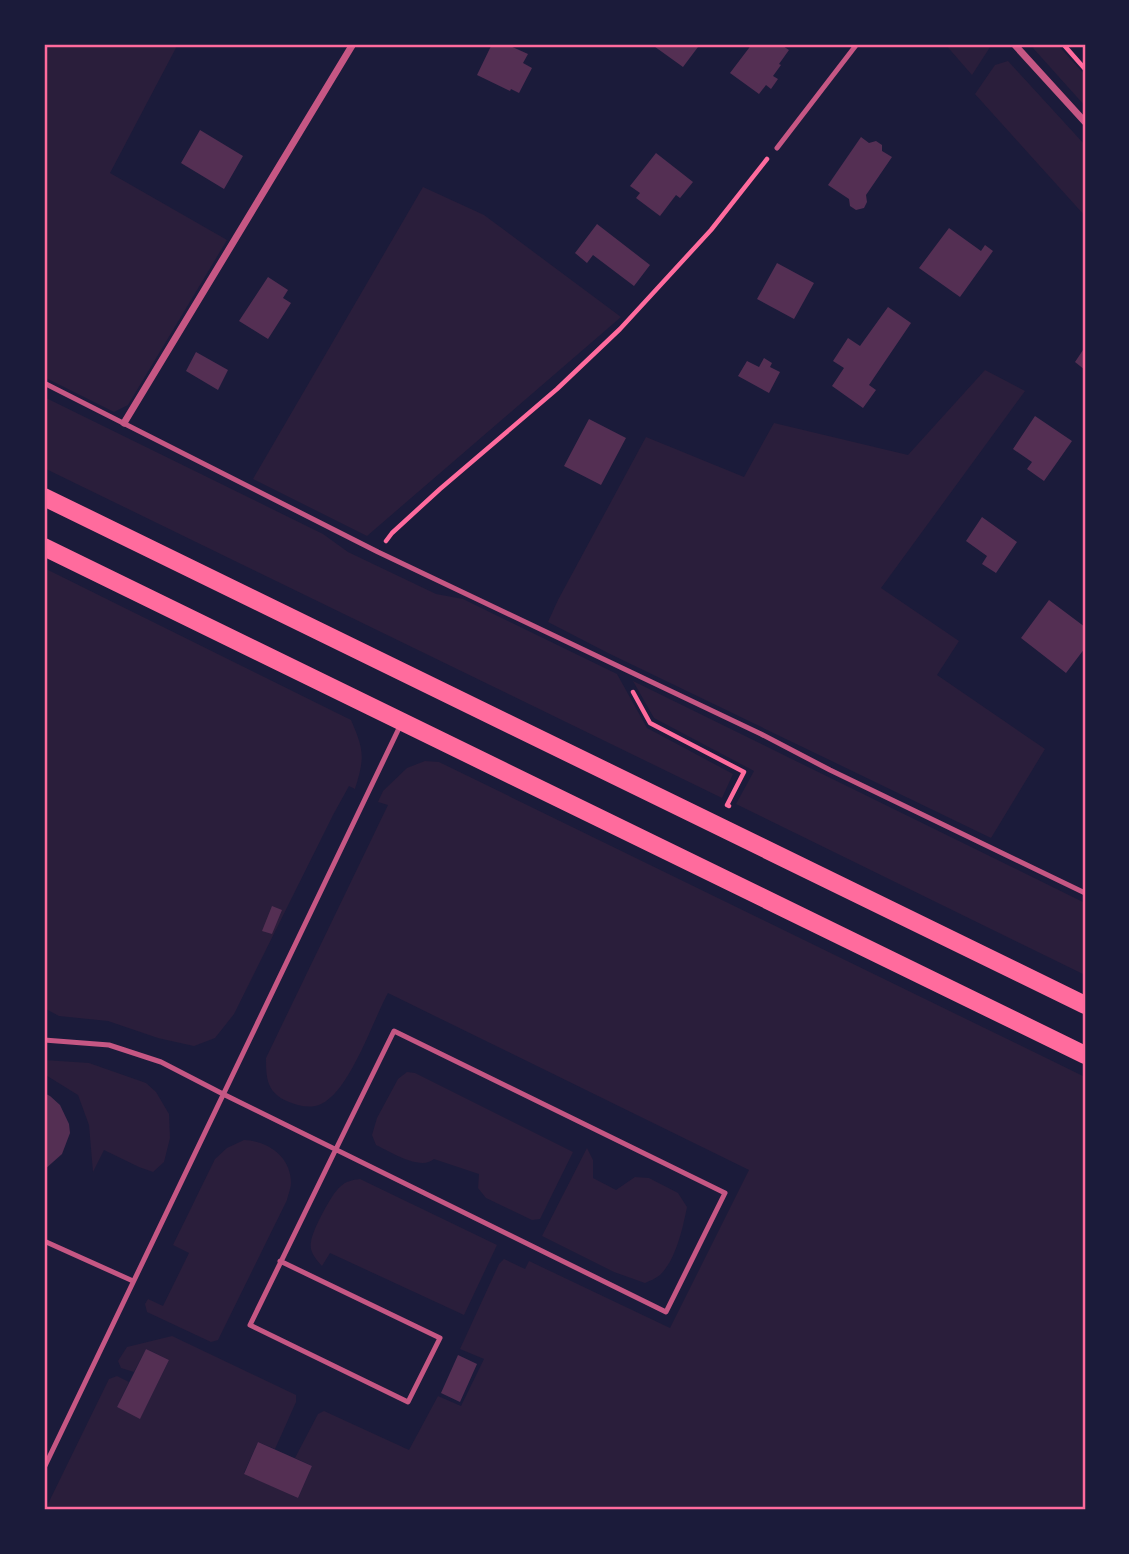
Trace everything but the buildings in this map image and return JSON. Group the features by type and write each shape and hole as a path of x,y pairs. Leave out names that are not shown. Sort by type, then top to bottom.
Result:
{"main road":[{"path":"44,497 1085,1004"},
{"path":"44,547 1085,1055"}],"street":[{"path":"124,423 353,44"},
{"path":"1014,44 1085,122"}],"lane":[{"path":"776,148 857,44"},
{"path":"44,383 379,552 1085,893"},
{"path":"44,1468 402,722"},
{"path":"44,1040 109,1045 162,1062 223,1094 336,1149 666,1312 724,1194 394,1031 336,1149 281,1261 250,1325 408,1402 440,1338 281,1261"},
{"path":"44,1241 133,1281"}],"path":[{"path":"1063,44 1085,68"},
{"path":"379,552 392,533 557,389 620,330 711,230 776,148"},
{"path":"619,667 650,723 744,772 727,805 738,811"}],"shaded area":[{"path":"44,44 178,44 110,173 227,240 128,405 114,412 44,377"},
{"path":"945,44 992,44 972,75"},
{"path":"1035,44 1057,44 1085,75 1085,106 1033,48"},
{"path":"1008,61 1085,145 1085,216 975,94 995,65"},
{"path":"423,187 484,215 621,317 367,536 253,479"},
{"path":"985,370 1025,391 881,588 959,641 937,675 1045,749 991,838 548,622 646,437 744,477 774,423 908,455"},
{"path":"44,397 323,534 348,552 436,594 463,599 617,674 647,728 733,774 722,798 44,468"},
{"path":"44,568 351,720 359,739 362,761 355,789 349,786 333,815 234,1014 215,1038 194,1046 158,1038 108,1021 59,1016 44,1008"},
{"path":"633,681 1085,903 1085,975 736,804 754,771 654,718"},
{"path":"425,761 439,762 1085,1077 1085,1510 45,1510 109,1379 117,1376 129,1382 117,1407 140,1418 169,1360 146,1349 134,1372 121,1368 118,1361 127,1347 172,1336 296,1395 296,1402 275,1449 258,1442 244,1473 298,1498 312,1466 295,1458 318,1414 324,1411 409,1450 438,1396 461,1406 484,1359 460,1349 499,1264 504,1259 525,1269 529,1261 670,1328 749,1170 388,993 351,1071 332,1097 317,1106 301,1106 276,1094 269,1084 266,1058 388,805 378,802 383,791 407,768"},
{"path":"44,1060 89,1063 146,1083 156,1092 169,1114 170,1138 164,1162 153,1172 104,1150 93,1172 89,1125 78,1095 44,1074"},
{"path":"407,1072 415,1073 573,1152 540,1219 532,1220 486,1198 478,1188 479,1174 434,1159 421,1163 413,1162 376,1145 372,1135 377,1118 398,1079"},
{"path":"244,1140 261,1143 276,1152 287,1165 291,1185 287,1200 218,1340 211,1342 147,1312 145,1304 148,1299 163,1306 189,1253 173,1245 215,1159 227,1148"},
{"path":"587,1148 593,1160 593,1178 616,1190 635,1177 649,1178 678,1193 687,1207 678,1243 666,1269 645,1283 614,1272 542,1236"},
{"path":"360,1179 497,1245 464,1315 330,1253 322,1266 315,1258 311,1242 328,1204 342,1185"}]}
